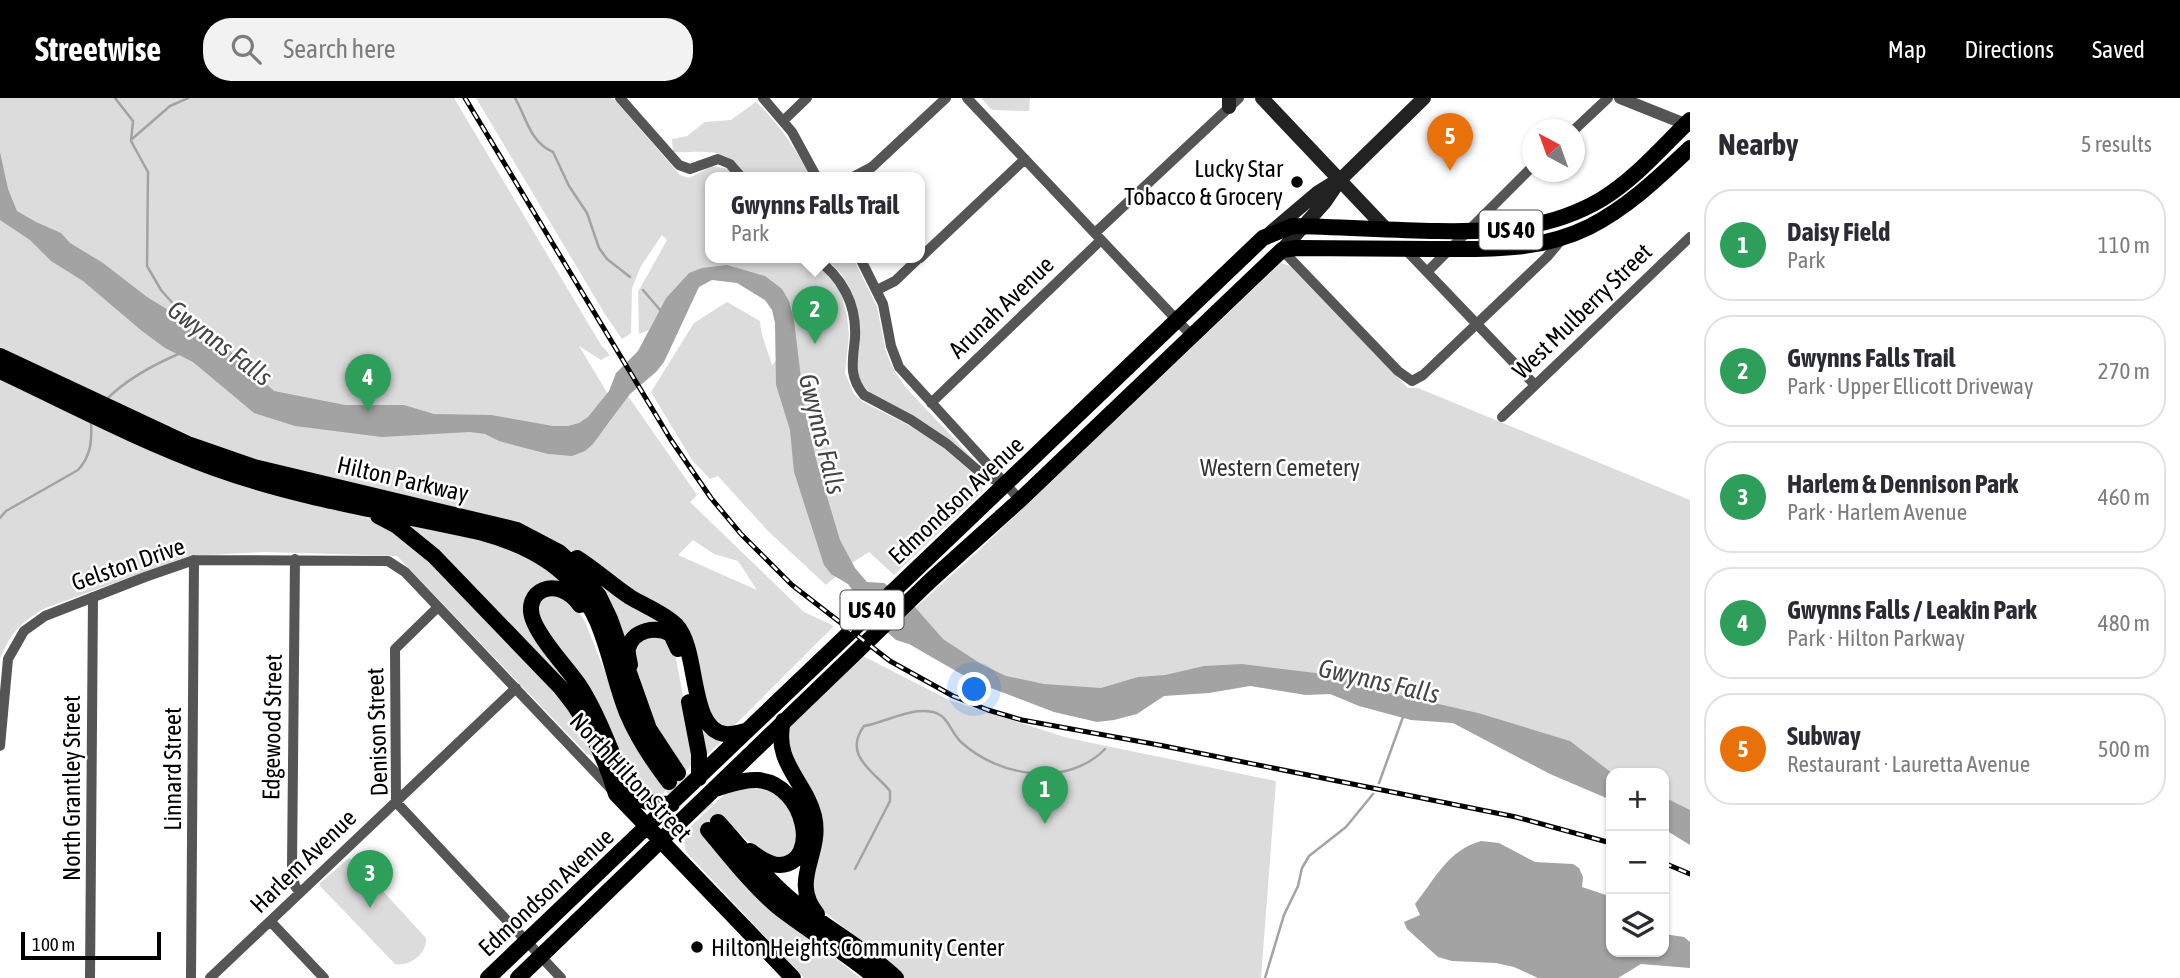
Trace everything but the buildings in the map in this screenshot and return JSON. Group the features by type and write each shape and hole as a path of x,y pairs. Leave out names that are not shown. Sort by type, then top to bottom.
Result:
{"main road":[{"path":"1262,98 1387,230"},
{"name":"Edmondson Avenue","path":"518,978 787,717 1282,250 1325,202 1340,180 1424,98"},
{"name":"US 40","path":"1263,238 1292,226 1387,230 1517,229 1579,211 1621,186 1689,124"},
{"name":"US 40","path":"1282,250 1518,248 1587,228 1633,201 1690,148"},
{"name":"Edmondson Avenue","path":"488,978 1263,238 1317,193 1340,180"},
{"name":"Hilton Parkway","path":"0,356 70,396 136,427 254,467 517,530 559,552 576,567 600,596 649,729 673,778 637,736 597,622 579,589 567,575 533,551 512,541 483,533 249,480 182,456 136,427"},
{"name":"Hilton Parkway","path":"0,371 70,396"},
{"path":"357,505 397,526 420,542 561,688 575,704 593,734 615,794"},
{"path":"539,540 570,554 630,597 675,624 686,642 704,718 715,731 728,735 747,731"},
{"path":"606,648 583,608 569,593 555,587 541,591 536,596 531,610 534,624 586,698 626,787 650,805 672,804"},
{"path":"636,695 629,645 645,630 664,630 670,634 680,654 697,743 699,778"},
{"path":"787,717 780,733 783,753 809,803 815,826 815,843 804,888 806,897 831,929"},
{"path":"713,790 743,781 767,782 788,794 801,813 804,833 798,853 786,863 779,865 762,860 713,826 754,884 777,905 876,978"},
{"name":"North Hilton Street","path":"615,794 793,978"},
{"path":"679,822 684,866"},
{"path":"736,842 786,896 896,978"}],"street":[{"path":"620,98 674,160 685,168 690,169 718,159 730,164 737,172"},
{"path":"764,98 792,132 814,172"},
{"path":"783,121 807,98"},
{"path":"862,172 872,167 946,98"},
{"path":"967,98 1191,335"},
{"path":"1585,120 1608,98"},
{"path":"1620,98 1689,124"},
{"name":"Arunah Avenue","path":"931,404 1232,101"},
{"path":"925,253 1025,159"},
{"path":"1427,272 1522,177"},
{"path":"1282,250 1398,371 1412,381 1423,375 1546,257 1564,236"},
{"name":"West Mulberry Street","path":"1502,417 1690,237"},
{"path":"1405,249 1535,385"},
{"path":"822,263 842,284 848,297 855,323 851,370 858,388 864,395 938,438 982,474 1006,485"},
{"path":"863,263 883,304 891,346 899,368 1020,500"},
{"path":"877,290 895,281 915,263"},
{"name":"Edgewood Street","path":"295,559 292,867 293,878 300,893"},
{"name":"Gelston Drive","path":"0,746 8,659 18,639 33,623 93,597 194,560 388,561 401,568 438,607"},
{"name":"Linnard Street","path":"191,978 194,560"},
{"name":"North Grantley Street","path":"90,978 93,597"},
{"name":"North Hilton Street","path":"438,607 615,794"},
{"name":"Denison Street","path":"438,607 395,649 396,802 561,978"},
{"name":"Harlem Avenue","path":"210,978 516,688"},
{"path":"271,922 324,978"}],"green space":[{"path":"0,98 454,98 601,345 610,355 601,360 579,346 611,399 573,443 536,450 554,454 581,449 601,433 628,396 697,495 690,502 804,612 834,626 738,722 732,727 722,726 716,723 707,705 688,630 559,543 531,529 279,467 215,447 0,348","holes":["693,540 714,554 738,561 757,590 678,555"]},
{"path":"476,98 613,98 680,175 689,178 712,166 729,169 731,172 705,172 705,263 812,263 827,273 841,293 847,316 849,335 845,373 854,394 863,402 914,428 945,449 979,479 983,491 894,575 869,552 826,585 768,531 718,476 710,479 692,460 651,392 694,323 727,302 760,321 772,365 784,352 779,309 762,285 689,273 666,298 649,330 639,334 638,292 667,240 662,235 641,266 632,288 631,333 622,339"},
{"path":"981,98 1030,98 1029,111 992,110"},
{"path":"756,102 780,128 808,172 743,172 731,160 715,153 673,152 672,139 687,136 705,122 731,120"},
{"path":"855,263 877,307 886,352 895,372 907,389 980,466 929,426 882,400 861,382 858,371 858,313 846,282 832,264"},
{"name":"Western Cemetery","path":"1281,263 1290,266 1408,388 1418,388 1690,500 1690,834 1669,823 1669,768 1606,768 1606,771 1521,741 1316,684 1237,677 1112,703 1000,682 906,616 975,554"},
{"path":"0,377 354,511 403,536 562,697 595,751 592,756 587,754 397,556 265,552 188,556 43,609 17,630 0,659"},
{"path":"406,524 501,543 535,558 567,586 526,605 584,701"},
{"path":"593,575 661,619 659,624 643,625 624,637"},
{"path":"552,592 573,602 585,622 634,744 659,738 634,662 637,642 647,634 668,641 675,653 694,756 690,767 660,796 637,794 534,610 539,599"},
{"path":"861,655 949,700 1068,738 1276,781 1261,978 902,978 878,953 820,909 808,887 819,831 786,754 787,730 795,718"},
{"path":"702,725 722,741 702,759 697,728"},
{"path":"754,784 786,799 795,823 796,838 790,852 783,858 763,856 721,815 754,892 860,978 804,978 686,852 684,842 689,828 729,790"},
{"path":"349,858 426,938 421,954 412,961 395,964 320,886 320,883"}],"water":[{"name":"Gwynns Falls","path":"0,152 8,189 17,211 61,233 70,243 103,263 147,297 219,341 274,391 345,405 404,405 434,414 491,415 553,426 568,426 588,417 609,391 616,373 638,351 666,298 689,273 702,268 727,265 765,276 782,289 789,301 794,320 805,412 817,463 840,540 855,568 867,582 884,583 914,606 943,639 981,664 1006,676 1044,684 1101,688 1138,677 1165,675 1204,666 1242,664 1357,678 1390,693 1478,713 1570,741 1606,768 1606,798 1550,774 1453,723 1411,720 1359,706 1330,694 1306,695 1250,686 1209,693 1164,696 1137,714 1097,722 1054,712 975,682 909,644 896,640 875,621 848,584 831,574 824,565 794,472 790,430 776,385 775,323 772,310 765,300 737,283 712,280 699,287 664,362 630,394 593,444 585,451 572,456 548,454 499,441 485,434 470,432 382,437 295,426 254,413 193,362 165,348 83,281 51,261 30,240 0,220"},
{"path":"1669,800 1690,810 1690,845 1669,832"},
{"path":"1481,841 1499,843 1535,862 1573,864 1579,868 1583,877 1582,887 1606,895 1606,957 1669,957 1669,935 1684,937 1690,942 1690,968 1641,964 1618,978 1538,978 1514,967 1496,963 1452,961 1438,957 1407,929 1404,922 1420,915 1415,904 1451,858"}],"waterway":[{"path":"115,98 133,121 131,141 148,172 147,266 161,290 191,324"},
{"path":"132,139 170,106 188,98"},
{"path":"515,98 534,136 553,152 569,186 587,213 599,248 607,259 630,277"},
{"path":"643,290 661,311"},
{"path":"106,400 142,372 183,352"},
{"path":"0,518 6,511 78,470 90,448 91,422"},
{"path":"855,869 890,801 890,791 869,770 859,755 858,737 864,726 907,713 933,712 943,717 957,738 977,754 1013,770 1033,773 1072,769 1105,749"},
{"path":"1379,783 1403,717"},
{"path":"1265,978 1284,915 1309,856 1346,827 1373,794"}],"tunnel":[{"path":"682,778 718,822"},
{"path":"672,786 708,830"}],"railway":[{"path":"465,98 671,440 711,498 741,534 792,585 890,661 953,696 1022,720 1516,817 1606,842"},
{"path":"1669,865 1690,874"}],"place":[{"name":"Subway","path":"1450,171"},
{"name":"Lucky Star Tobacco & Grocery","path":"1297,182"},
{"name":"Gwynns Falls Trail","path":"815,344"},
{"name":"Gwynns Falls / Leakin Park","path":"368,412"},
{"name":"Daisy Field","path":"1045,824"},
{"name":"Harlem & Dennison Park","path":"370,908"},
{"name":"Hilton Heights Community Center","path":"697,947"}]}
